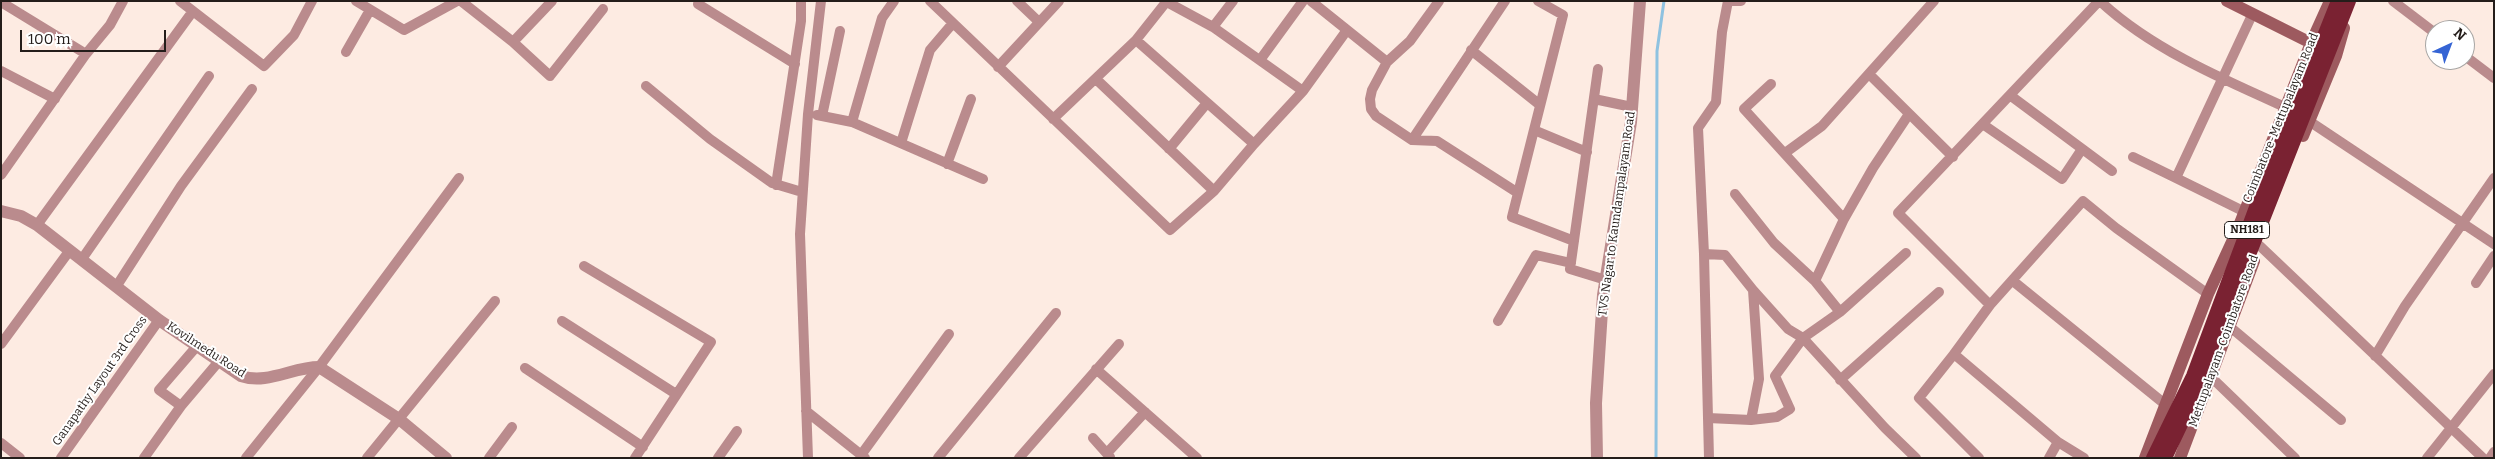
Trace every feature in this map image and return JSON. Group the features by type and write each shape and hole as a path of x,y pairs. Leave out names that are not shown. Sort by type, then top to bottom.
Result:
{"highway":[{"name":"NH181","path":"2154,458 2193,376 2261,194 2338,1"},
{"name":"NH181","path":"2165,458 2204,378 2221,326 2348,1"}],"main road":[{"path":"2227,1 2336,56"},
{"name":"Coimbatore-Mettupalayam Road","path":"2146,458 2208,294 2244,211 2310,43 2330,1"},
{"name":"Mettupalayam-Coimbatore Road","path":"2180,458 2260,246 2336,56 2348,15 2355,1"}],"street":[{"path":"1,175 86,54 110,25 123,1"},
{"path":"180,1 264,66 294,35 312,1"},
{"path":"356,1 404,30 449,3"},
{"path":"461,1 513,42 550,76 603,9"},
{"path":"513,42 552,1"},
{"path":"776,185 801,21 801,1"},
{"path":"808,458 800,234 808,114 821,1"},
{"path":"852,122 882,18 894,1"},
{"path":"930,1 1170,230 1214,191 1254,144 1304,91 1347,30"},
{"path":"1017,1 1039,22"},
{"path":"998,67 1059,1"},
{"path":"1213,27 1232,1"},
{"path":"1260,60 1304,1"},
{"path":"1311,1 1387,62"},
{"path":"1439,1 1410,41 1387,62 1372,90 1371,109 1376,116 1412,140 1437,141 1518,193"},
{"path":"1412,140 1504,1"},
{"path":"1538,1 1563,15 1512,217 1574,241"},
{"name":"TVS Nagar to Kaundampalayam Road","path":"1597,458 1596,402 1606,280 1632,107 1640,1"},
{"path":"1709,458 1704,254 1698,128 1716,102 1722,32 1728,1"},
{"path":"1733,1 1741,1"},
{"path":"1785,153 1822,126 1934,1"},
{"path":"1990,306 1898,212 1984,125 2011,96 2024,78 2100,1 2124,24 2223,80 2285,107"},
{"path":"2393,1 2425,25"},
{"path":"1,2 86,54"},
{"path":"1053,119 1097,80 1136,40 1167,2 1213,27 1304,91"},
{"path":"698,4 795,64"},
{"path":"346,52 370,10"},
{"path":"37,225 193,11"},
{"path":"2176,178 2252,15"},
{"path":"900,143 930,50 953,23"},
{"path":"822,116 840,31"},
{"path":"1136,40 1254,144"},
{"path":"1471,50 1540,105"},
{"path":"2475,64 2494,78"},
{"path":"1598,69 1570,270 1606,280"},
{"path":"1,71 56,99"},
{"path":"1869,74 1953,157"},
{"path":"82,259 209,76"},
{"path":"1097,80 1214,191"},
{"path":"1772,84 1744,108 1844,219"},
{"path":"646,86 710,139 776,185 802,192"},
{"path":"116,287 181,186 252,89"},
{"path":"2011,96 2112,171"},
{"path":"947,164 970,99"},
{"path":"1594,100 1632,107"},
{"path":"1169,148 1207,103"},
{"path":"808,114 852,122 983,179"},
{"path":"1815,281 1844,219 1909,114"},
{"path":"2309,122 2494,244"},
{"path":"1984,125 2062,179 2082,149"},
{"path":"1534,130 1587,152"},
{"path":"2133,158 2244,211"},
{"path":"246,458 319,367 458,178"},
{"path":"2375,356 2405,306 2494,178"},
{"path":"1735,194 1774,243 1815,281 1840,312"},
{"path":"1978,458 1919,398 1990,306 2082,201 2116,228 2208,294"},
{"name":"Kovilmedu Road","path":"1,211 20,216 37,225 159,320 242,376 254,380 308,367 319,367"},
{"path":"2260,246 2483,458"},
{"path":"1,344 70,250"},
{"path":"1708,418 1751,420 1777,417 1790,409 1775,376 1804,338 1840,312 1906,253"},
{"path":"1704,254 1725,255 1788,329 1804,338 1840,380 1916,458"},
{"path":"1498,321 1536,255 1571,263"},
{"path":"2476,283 2494,256"},
{"path":"584,266 711,342 635,458"},
{"path":"2013,281 2166,405"},
{"path":"1751,420 1758,379 1754,290"},
{"path":"1840,380 1939,292"},
{"path":"367,458 495,300"},
{"path":"938,458 1056,313"},
{"name":"Ganapathy Layout 3rd Cross","path":"61,458 159,320"},
{"path":"562,321 676,394"},
{"path":"2229,326 2341,420"},
{"path":"806,411 863,456 949,334"},
{"path":"1019,458 1118,344"},
{"path":"181,406 159,390 197,346"},
{"path":"1954,354 2058,442 2084,458"},
{"path":"144,458 181,406 220,360"},
{"path":"319,367 399,419 445,458"},
{"path":"525,368 643,447"},
{"path":"1096,369 1197,458"},
{"path":"2427,458 2494,374"},
{"path":"2211,377 2295,458"},
{"path":"1093,438 1109,455 1145,412"},
{"path":"489,458 512,428"},
{"path":"718,458 737,431"},
{"path":"2049,458 2058,442"},
{"path":"1,444 20,458"},
{"path":"2490,458 2494,452"}],"waterway":[{"path":"1656,458 1657,51 1664,1"}]}
